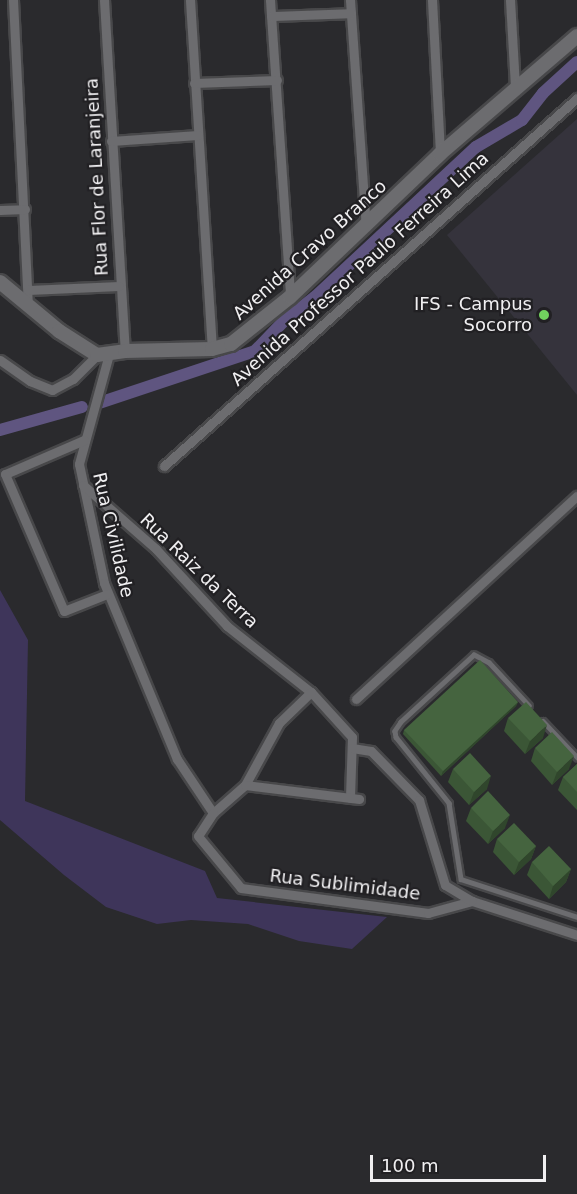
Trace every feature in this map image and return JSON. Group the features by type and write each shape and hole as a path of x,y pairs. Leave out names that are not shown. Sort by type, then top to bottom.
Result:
{"street":[{"path":"13,0 28,306"},
{"name":"Rua Flor de Laranjeira","path":"104,0 119,286 125,351"},
{"path":"190,0 212,349"},
{"path":"270,0 290,297"},
{"path":"350,0 366,226"},
{"path":"432,0 440,154"},
{"path":"510,0 515,88"},
{"path":"272,16 351,13"},
{"name":"Avenida Cravo Branco","path":"103,354 125,351 212,349 238,339 290,297 440,154 577,36"},
{"path":"194,83 277,80"},
{"name":"Avenida Professor Paulo Ferreira Lima","path":"164,466 577,98"},
{"path":"111,141 198,135"},
{"path":"0,210 25,209"},
{"path":"0,282 28,306 103,354 74,379 52,390 30,381 0,360"},
{"path":"28,290 119,286"},
{"name":"Rua Civilidade","path":"103,354 79,464 107,594 177,759 213,813"},
{"path":"84,440 5,474 64,611 107,594"},
{"name":"Rua Raiz da Terra","path":"84,485 156,549 227,626 311,692 352,737 355,799 245,785"},
{"path":"356,699 577,496"},
{"path":"213,813 245,785 279,723 311,692"},
{"path":"352,748 371,751 419,801 445,885 472,901 577,935"},
{"name":"Rua Sublimidade","path":"213,813 198,836 241,888 428,913 472,901"}],"lane":[{"path":"577,757 489,663 474,655 400,722 394,731 449,803 461,879 577,917"}],"shaded area":[{"name":"IFS - Campus Socorro","path":"577,119 577,395 447,235"},
{"path":"0,590 28,640 25,801 205,871 217,898 387,917 352,949 299,941 248,924 191,920 157,924 106,907 64,875 0,820"}],"building":[{"path":"480,660 518,702 443,771 404,730"},
{"path":"526,702 547,725 530,741 508,718"},
{"path":"552,732 574,756 557,772 535,748"},
{"path":"470,753 491,776 474,792 453,769"},
{"path":"577,764 577,792 563,777"},
{"path":"488,791 510,815 493,831 471,808"},
{"path":"514,823 536,846 519,862 497,839"},
{"path":"549,846 571,869 553,886 532,862"}],"waterway":[{"path":"99,403 255,351 284,321 315,297 476,147 522,120 543,93 577,62"},
{"path":"0,430 82,407"}],"place":[{"name":"IFS - Campus Socorro","path":"544,315"}]}
